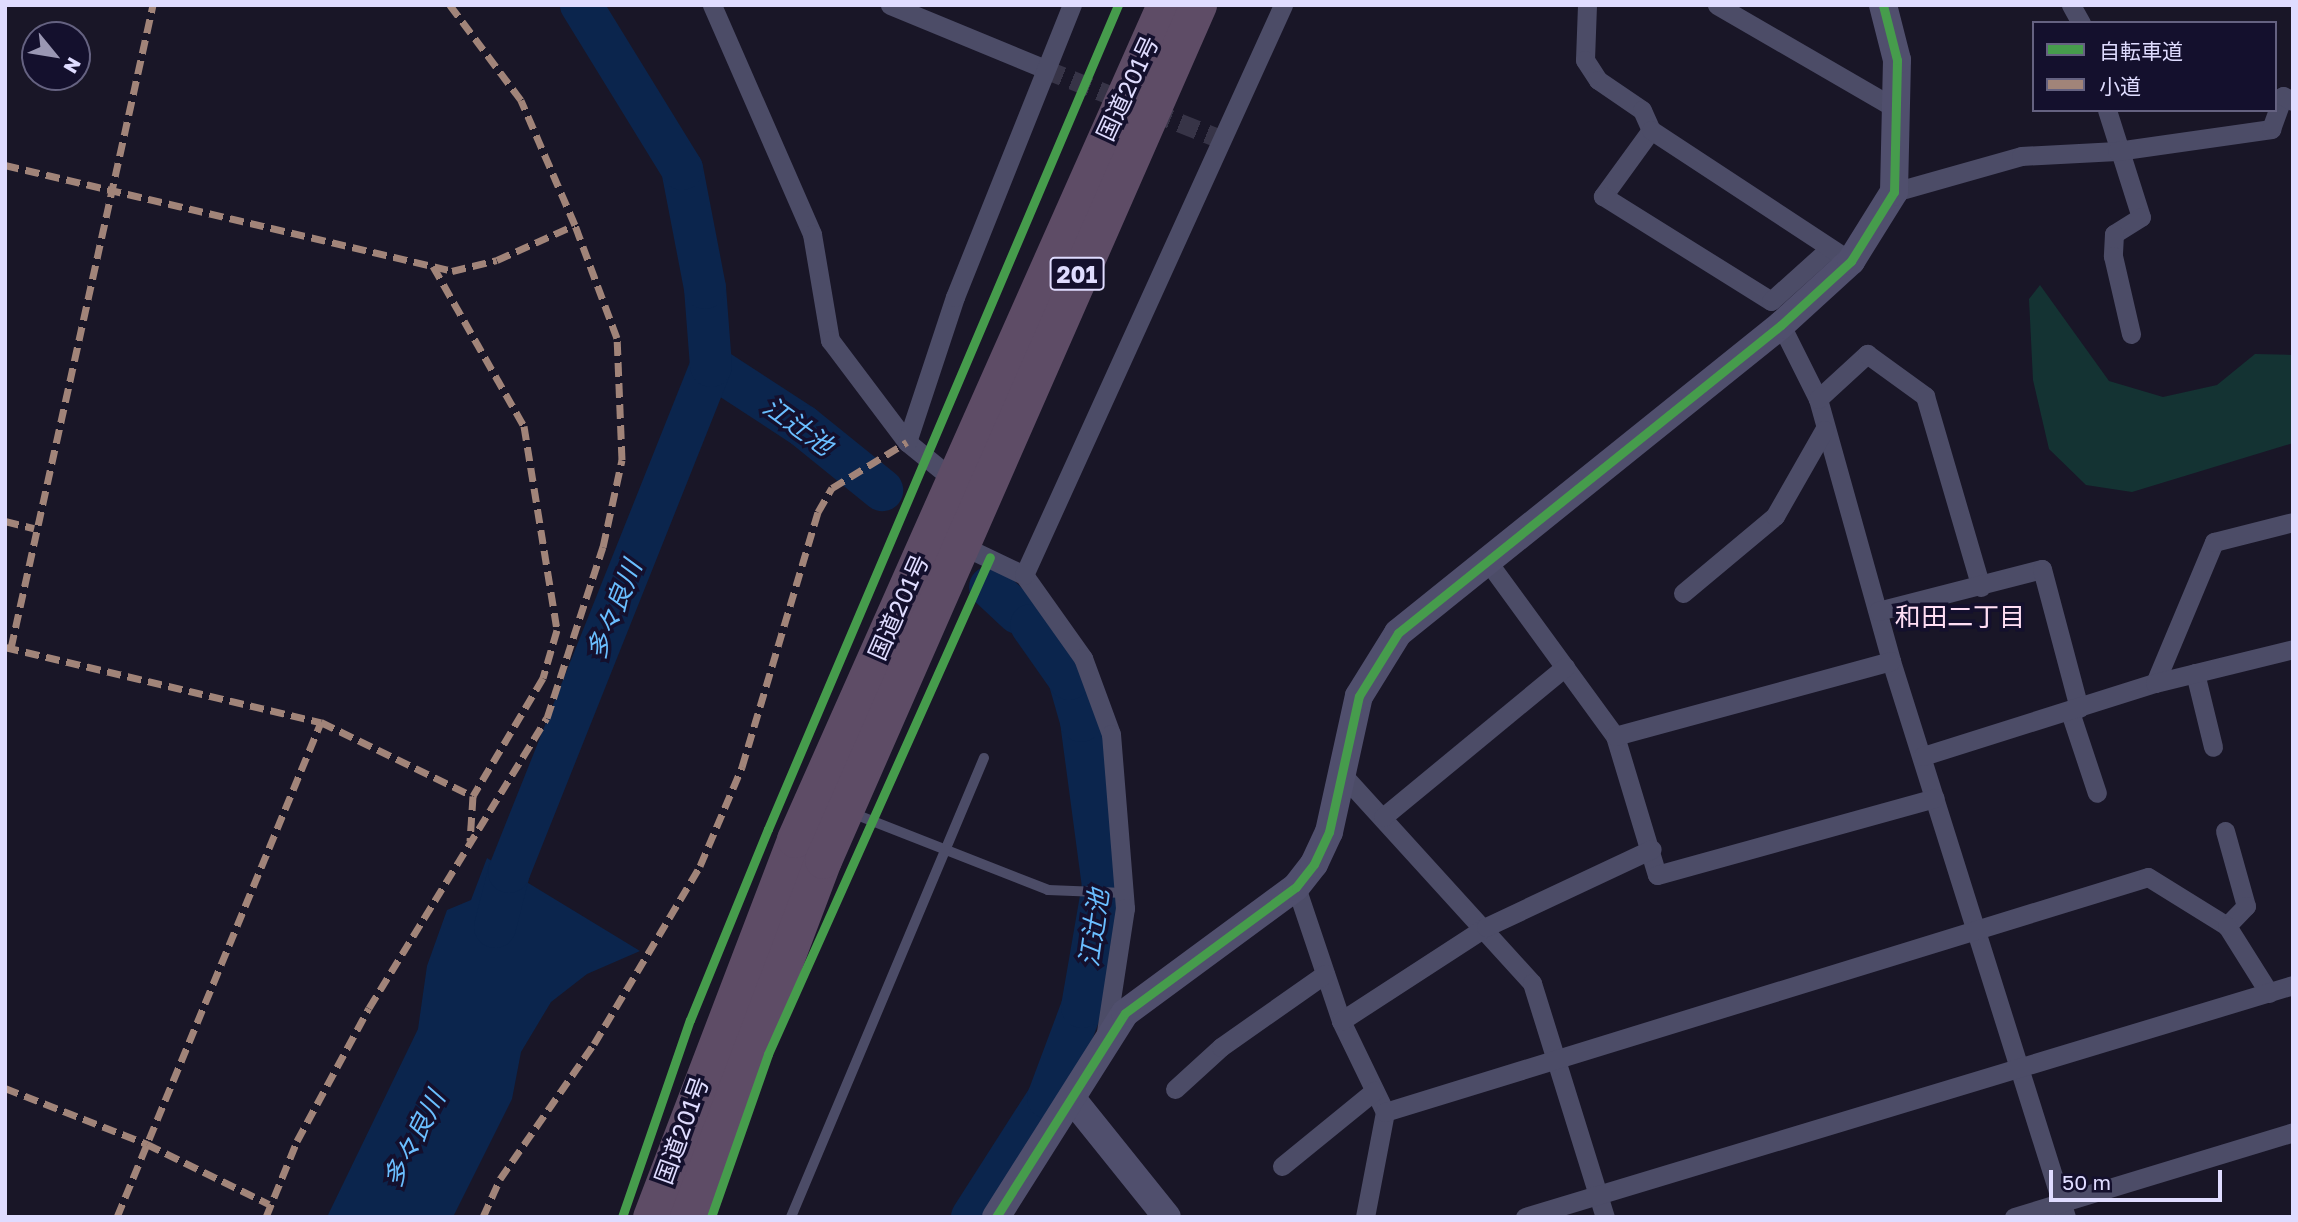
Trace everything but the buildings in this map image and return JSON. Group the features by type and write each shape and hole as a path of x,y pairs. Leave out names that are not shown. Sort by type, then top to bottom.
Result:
{"highway":[{"name":"201","path":"1000,378 1012,305 1139,5"},
{"name":"国道201号","path":"651,1217 794,839 1165,5"},
{"name":"国道201号","path":"688,1217 747,1049 845,810 1198,5"},
{"name":"201","path":"1017,416 1088,295 1224,5"}],"street":[{"path":"712,5 812,234 830,340 907,442 954,480"},
{"path":"890,5 1045,69"},
{"path":"907,442 956,296 1072,5"},
{"path":"1024,575 1283,5"},
{"path":"1587,5 1585,60 1598,80 1642,110 1651,130 1841,255"},
{"path":"1717,5 1898,110"},
{"path":"1883,5 1897,60 1898,110 1894,192"},
{"path":"2071,5 2080,21"},
{"path":"996,1217 1073,1100 1105,1040 1156,985 1296,887 1329,832 1341,773 1373,665 1398,633 1781,325 1894,192 2021,156 2117,151 2271,129 2283,96 2293,101"},
{"path":"2107,112 2117,151 2141,218 2114,234 2113,257 2131,334"},
{"path":"1651,130 1603,196 1771,301 1841,255"},
{"path":"1781,325 1818,399 1824,430 1891,661 1923,756 1974,931 2063,1210"},
{"path":"1818,399 1867,354 1925,396 1981,587"},
{"path":"1683,593 1774,516 1824,430"},
{"path":"2155,683 2214,542 2293,522"},
{"path":"961,545 1024,575 1083,658 1111,734 1124,893 1105,1040"},
{"path":"1488,562 1615,737 1653,849 1657,875 1934,798"},
{"path":"1878,611 1981,587 2042,569 2096,793"},
{"path":"1923,756 2155,683 2293,649"},
{"path":"1615,737 1891,661"},
{"path":"1383,817 1565,667"},
{"path":"2195,673 2213,747"},
{"path":"1341,773 1486,927 1532,983 1559,1062 1605,1217"},
{"path":"2225,831 2246,906 2227,926"},
{"path":"1341,1020 1486,927 1653,849"},
{"path":"1385,1112 1559,1062 2148,877 2227,926 2269,993"},
{"path":"1296,887 1341,1020 1385,1112 1365,1217"},
{"path":"1175,1089 1221,1047 1325,974"},
{"path":"1525,1217 1596,1193 2293,985"},
{"path":"1282,1166 1374,1091"},
{"path":"1073,1100 1167,1217"},
{"path":"2014,1217 2063,1210 2293,1132"}],"lane":[{"path":"791,1217 984,758"},
{"path":"845,810 1048,890 1124,893"}],"green space":[{"path":"2040,285 2109,381 2163,397 2217,385 2255,354 2293,355 2293,443 2132,492 2086,485 2049,449 2033,380 2029,299"}],"water":[{"path":"487,858 640,951 587,974 551,1002 521,1052 512,1099 453,1217 327,1217 418,1029 427,966 447,910 471,900"}],"waterway":[{"name":"多々良川","path":"495,927 509,872 711,366 705,288 682,169 581,5"},
{"name":"江辻池","path":"711,366 803,426 882,490"},
{"name":"江辻池","path":"990,587 1018,613"},
{"name":"江辻池","path":"972,1217 1048,1098 1082,1007 1103,886 1081,721 1069,679 1031,625"}],"tunnel":[{"path":"1045,69 1218,138"}],"marked path":[{"path":"11,648 153,5"},
{"path":"266,1217 297,1141 369,1008 547,718 603,547 622,460 617,338 575,225 521,100 450,5"},
{"path":"5,165 452,271 497,260 575,225"},
{"path":"433,266 524,426 557,630 543,678 473,796"},
{"path":"483,1217 500,1179 594,1044 700,866 742,767 818,512 832,488 907,442"},
{"path":"5,521 34,528"},
{"path":"5,647 321,722 473,796 470,841"},
{"path":"117,1217 321,722"},
{"path":"5,1088 147,1144 269,1204"}],"cycle path":[{"path":"622,1217 690,1020 768,829 1118,5"},
{"path":"996,1217 1125,1013 1296,887 1314,864 1329,832 1359,696 1398,633 1781,325 1851,261 1894,192 1897,60 1883,5"},
{"path":"711,1217 768,1054 990,557"}],"district":[{"name":"和田二丁目","path":"1960,617"}]}
